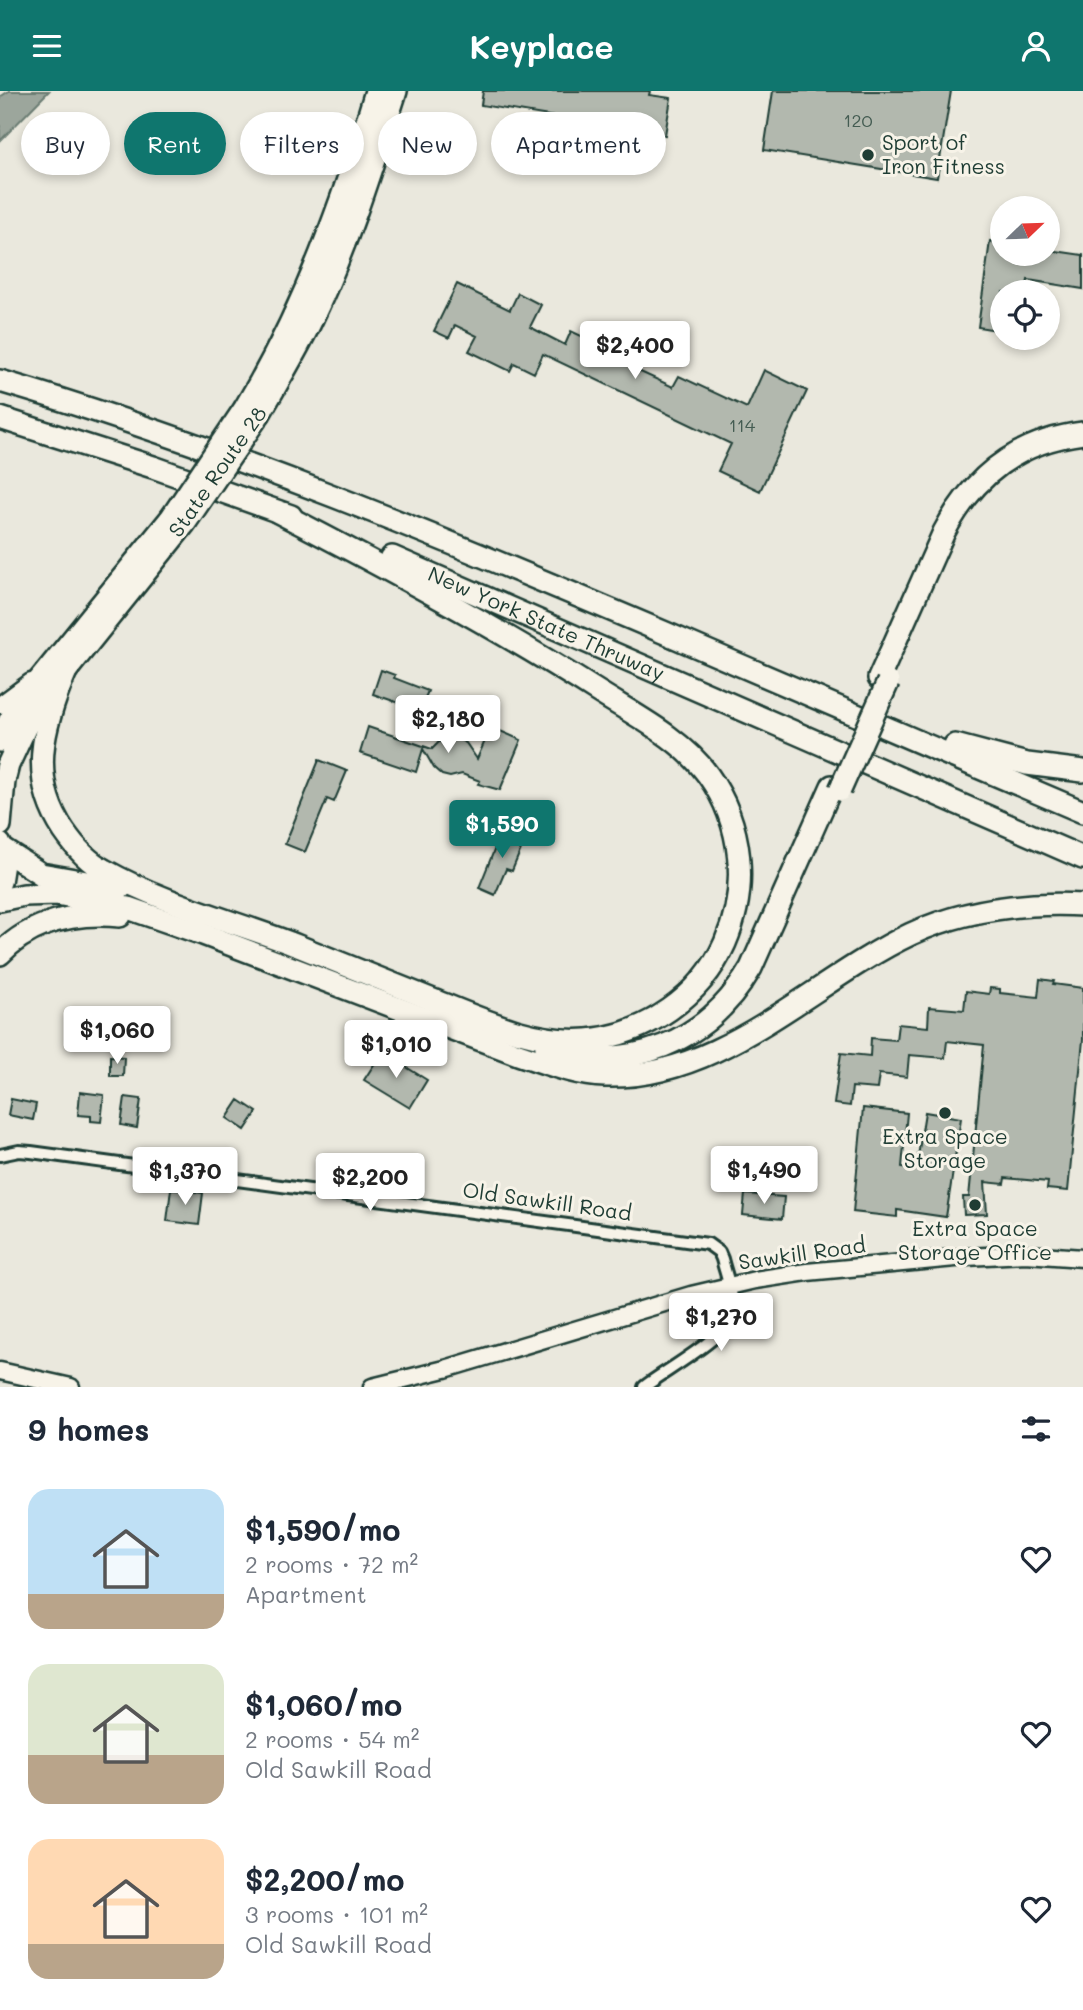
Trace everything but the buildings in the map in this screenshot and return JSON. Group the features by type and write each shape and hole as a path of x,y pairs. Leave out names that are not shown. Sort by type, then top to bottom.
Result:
{"highway":[{"name":"State Route 28","path":"253,410 325,241 376,91"},
{"name":"State Route 28","path":"0,741 18,708 55,672 178,520 294,354 322,297 359,204 396,91"},
{"name":"New York State Thruway","path":"0,381 167,434 352,502 1083,812"},
{"name":"New York State Thruway","path":"0,418 153,467 278,512 458,584 1083,858"},
{"path":"543,1062 588,1069 641,1065 693,1043 723,1019 750,987 761,968 953,515 974,487 1000,464 1029,447 1062,436 1083,433"},
{"path":"883,680 952,536 975,499 992,481 1019,462 1048,449 1083,442"},
{"path":"278,512 462,609 675,741 699,764 727,807 738,848 740,870 736,909 731,929 715,963 693,990 655,1018 608,1037 564,1040 497,1025"},
{"name":"State Route 28","path":"0,825 4,781 13,751 55,672"},
{"path":"55,672 53,701 43,737 43,771 52,810 73,843 97,866 168,899 295,945 497,1025 522,1039 558,1051 606,1058 657,1049 700,1026 728,1001 751,968 836,788"},
{"path":"822,701 1007,760 1046,768 1083,771"},
{"path":"1,846 41,874 168,899"},
{"path":"0,882 3,863 1,846"},
{"path":"0,900 40,894 85,898 128,908 543,1062 607,1076 643,1073 682,1064 736,1040 869,956 929,926 973,913 1017,905 1083,905"},
{"path":"0,954 14,941 39,927 65,918 93,914 134,919 203,934"}],"street":[{"path":"0,705 55,672"},
{"name":"Old Sawkill Road","path":"0,1155 19,1151 31,1152 708,1244 719,1252 728,1285 733,1314 727,1328 644,1387"},
{"name":"Sawkill Road","path":"372,1387 445,1369 728,1285 807,1272 966,1257 1026,1254 1083,1258"},
{"path":"0,1371 71,1387"}],"shaded area":[{"path":"9,91 49,91 28,112 21,112 21,120 0,141 0,97"}],"place":[{"name":"Sport of Iron Fitness","path":"868,155"},
{"name":"Extra Space Storage","path":"945,1113"},
{"name":"Extra Space Storage Office","path":"975,1205"}]}
